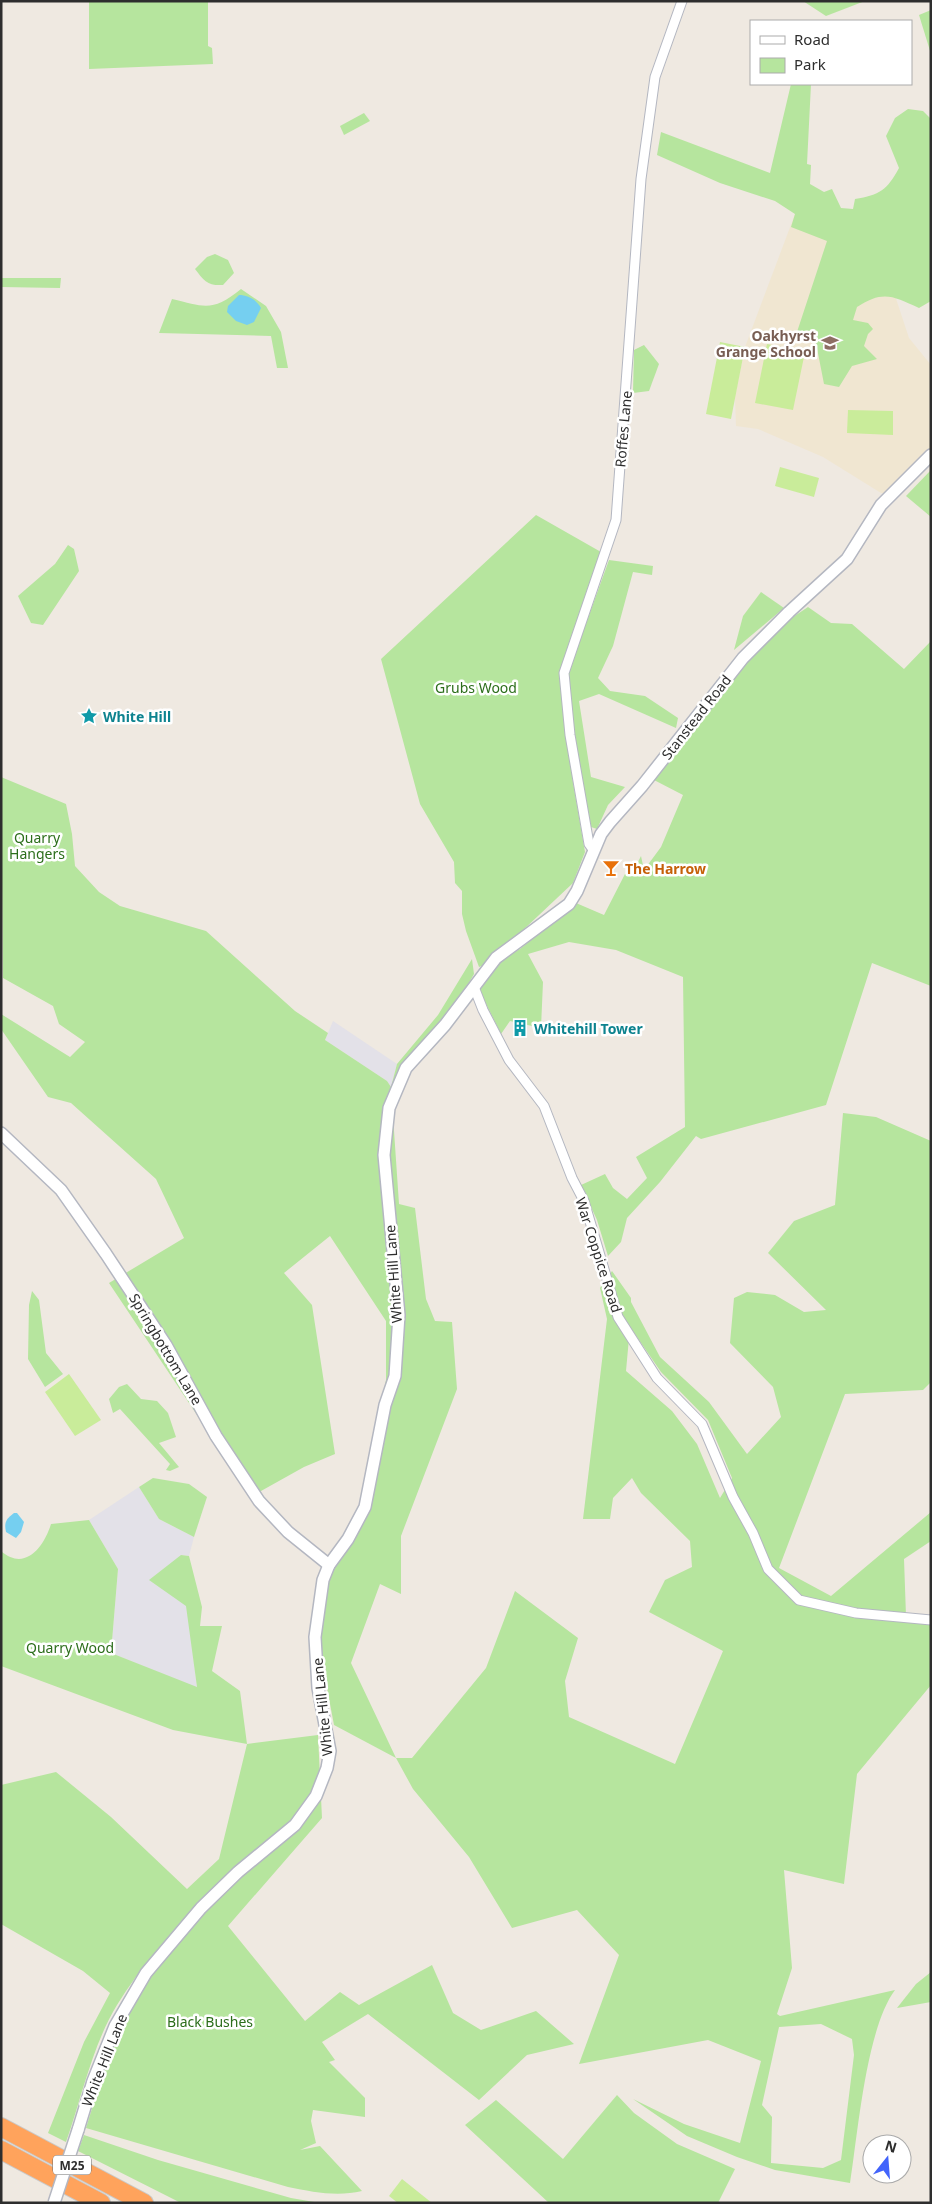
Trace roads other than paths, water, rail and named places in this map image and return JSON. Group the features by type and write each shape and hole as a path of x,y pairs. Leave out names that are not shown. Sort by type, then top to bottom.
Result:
{"highway":[{"name":"M25","path":"1,2127 144,2203"},
{"name":"M25","path":"1,2150 101,2203"}],"street":[{"name":"Roffes Lane","path":"594,851 589,844 570,735 564,673 616,520 641,179 655,77 682,1"},
{"name":"Stanstead Road","path":"474,987 496,958 568,904 577,891 601,834 610,822 642,786 743,658 789,612 847,559 886,499 931,455"},
{"name":"White Hill Lane","path":"54,2203 93,2082 115,2026 146,1973 201,1908 238,1872 295,1825 316,1796 327,1768 330,1751 318,1688 315,1637 322,1580 366,1507 386,1405 394,1376 399,1315 384,1155 389,1108 406,1068 445,1025 474,987"},
{"name":"War Coppice Road","path":"474,987 483,1010 509,1060 544,1106 572,1178 584,1201 618,1318 657,1378 702,1424 733,1497 753,1533 768,1569 799,1600 856,1612 931,1620"},
{"name":"Springbottom Lane","path":"1,1132 61,1190 106,1254 166,1345 216,1436 259,1501 288,1532 330,1565"}],"water":[{"path":"239,295 252,298 261,308 254,322 247,325 236,321 227,312 228,306"},
{"path":"14,1513 17,1513 24,1522 21,1532 16,1538 6,1532 5,1529 6,1521"}],"place":[{"name":"Oakhyrst Grange School","path":"830,343"},
{"name":"White Hill","path":"89,716"},
{"name":"The Harrow","path":"611,868"},
{"name":"Whitehill Tower","path":"520,1028"}],"park label":[{"name":"Grubs Wood","path":"476,687"},
{"name":"Quarry Hangers","path":"37,846"},
{"name":"Quarry Wood","path":"70,1647"},
{"name":"Black Bushes","path":"210,2021"}]}
